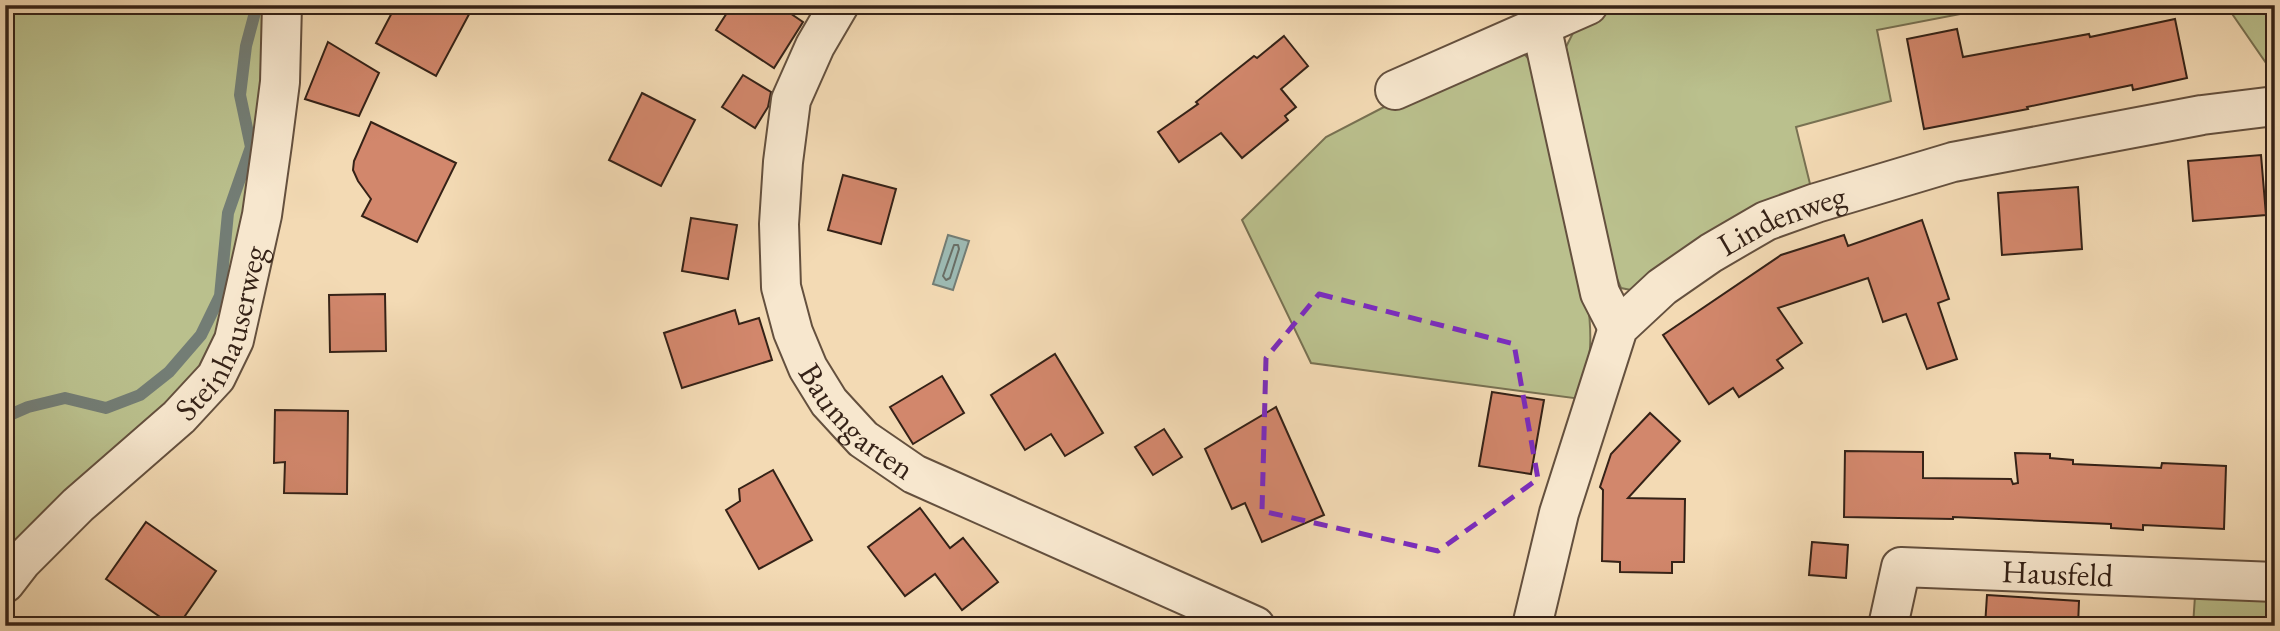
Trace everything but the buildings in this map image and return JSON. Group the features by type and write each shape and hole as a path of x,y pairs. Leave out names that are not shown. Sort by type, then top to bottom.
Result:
{"street":[{"name":"Steinhauserweg","path":"5,583 22,561 78,505 179,416 216,377 234,340 262,215 269,168 280,82 282,5"},
{"name":"Baumgarten","path":"839,5 815,46 791,100 779,224 781,287 793,332 808,368 829,402 863,439 914,474 1255,626"},
{"path":"1395,90 1588,5"},
{"path":"1541,25 1600,293 1618,328"},
{"name":"Lindenweg","path":"1532,626 1559,513 1618,328 1662,287 1711,253 1766,221 1816,202 1953,162 2202,115 2275,106"},
{"name":"Hausfeld","path":"1888,626 1901,567 2275,582"}],"highlighted area":[{"path":"1319,294 1514,344 1538,479 1438,551 1262,511 1266,358"}],"green space":[{"path":"5,5 269,5 269,69 221,340 195,382 5,561"},
{"path":"1625,5 2007,5 1877,30 1891,101 1796,127 1812,192 1644,286 1631,290 1621,288 1613,270 1566,47 1575,29"},
{"path":"2226,5 2275,5 2275,76"},
{"path":"1505,52 1523,53 1534,64 1587,296 1590,348 1581,399 1311,363 1242,220 1326,137 1384,107"},
{"path":"2195,596 2275,599 2275,626 2193,626"}],"water":[{"path":"948,235 969,241 953,290 933,284"}],"waterway":[{"path":"5,417 28,407 65,398 106,408 140,395 169,372 201,335 220,296 228,213 251,147 240,95 246,46 257,5"}]}
